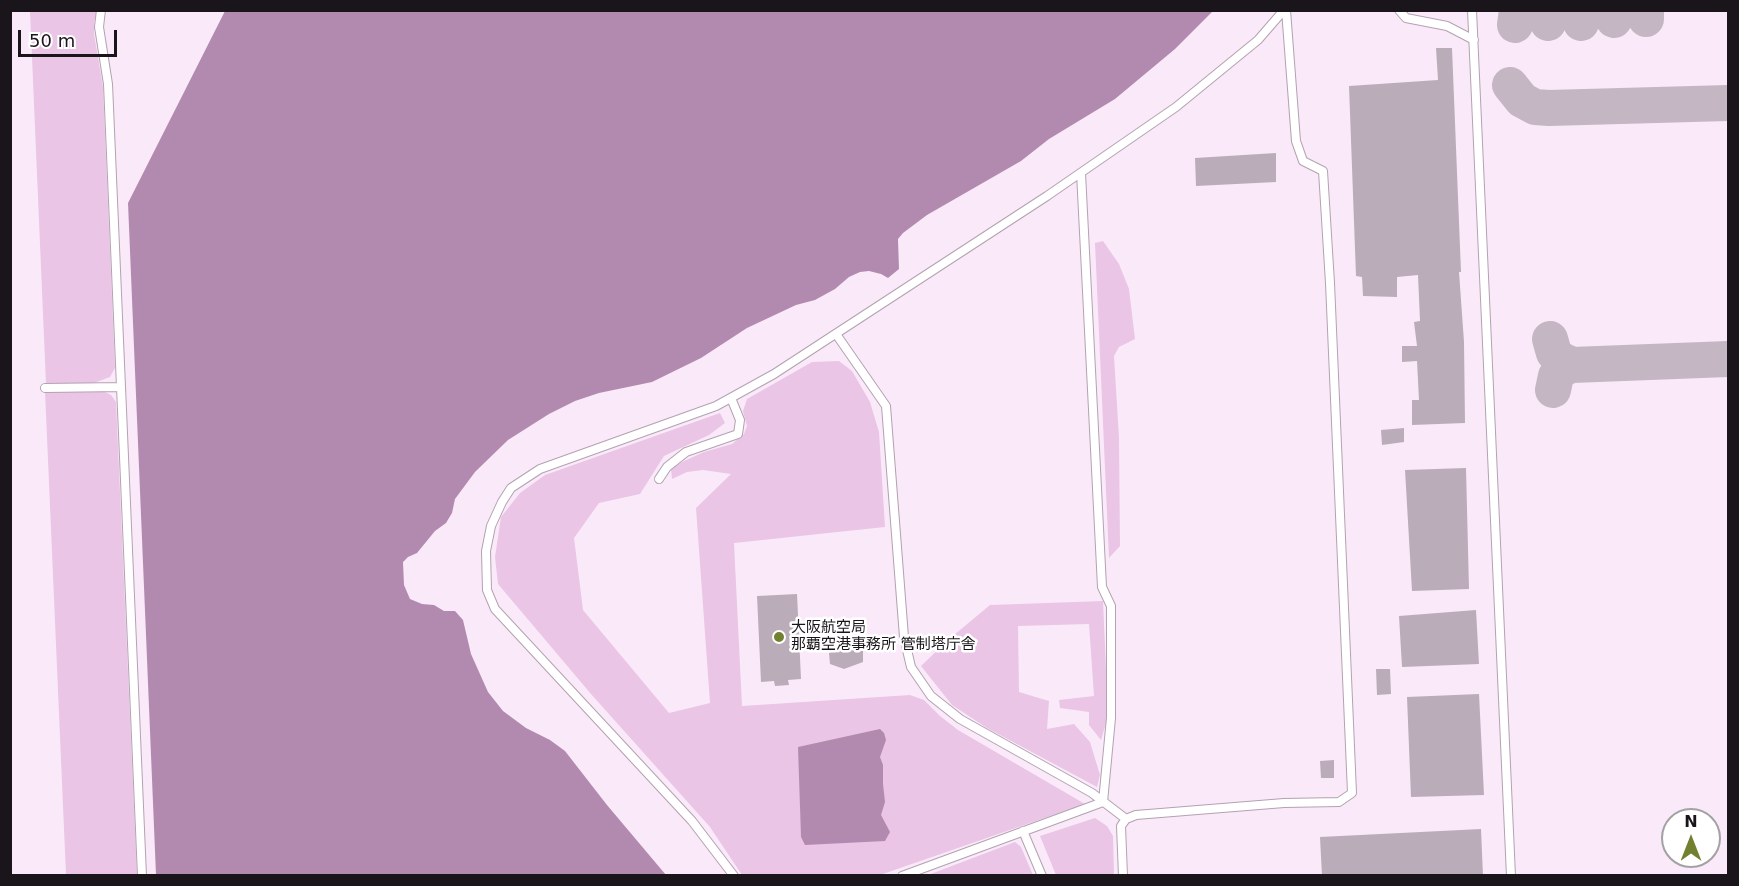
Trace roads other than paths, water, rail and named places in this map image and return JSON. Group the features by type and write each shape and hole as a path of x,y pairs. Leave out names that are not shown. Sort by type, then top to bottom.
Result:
{"lane":[{"path":"101,10 99,27 108,84 142,876"},
{"path":"734,876 684,813 495,609 488,590 486,551 491,526 502,502 511,488 540,469 716,406 774,374 1176,108 1258,40 1285,10"},
{"path":"1123,876 1121,826 1126,819 1136,815 1284,803 1339,802 1352,793 1323,171 1303,161 1296,141 1285,10"},
{"path":"1400,10 1406,18 1447,26 1474,40"},
{"path":"1472,10 1511,876"},
{"path":"1081,173 1102,586 1111,606 1110,718 1103,802"},
{"path":"836,334 886,406 904,637 911,668 931,696 960,719 1092,793 1126,819"},
{"path":"45,388 121,387"},
{"path":"659,479 667,467 686,452 738,434 741,420 731,398"},
{"path":"902,876 1103,802"},
{"path":"1023,831 1042,876"},
{"path":"917,876 924,868"}],"place":[{"name":"大阪航空局 那覇空港事務所 管制塔庁舎","path":"779,637"}]}
